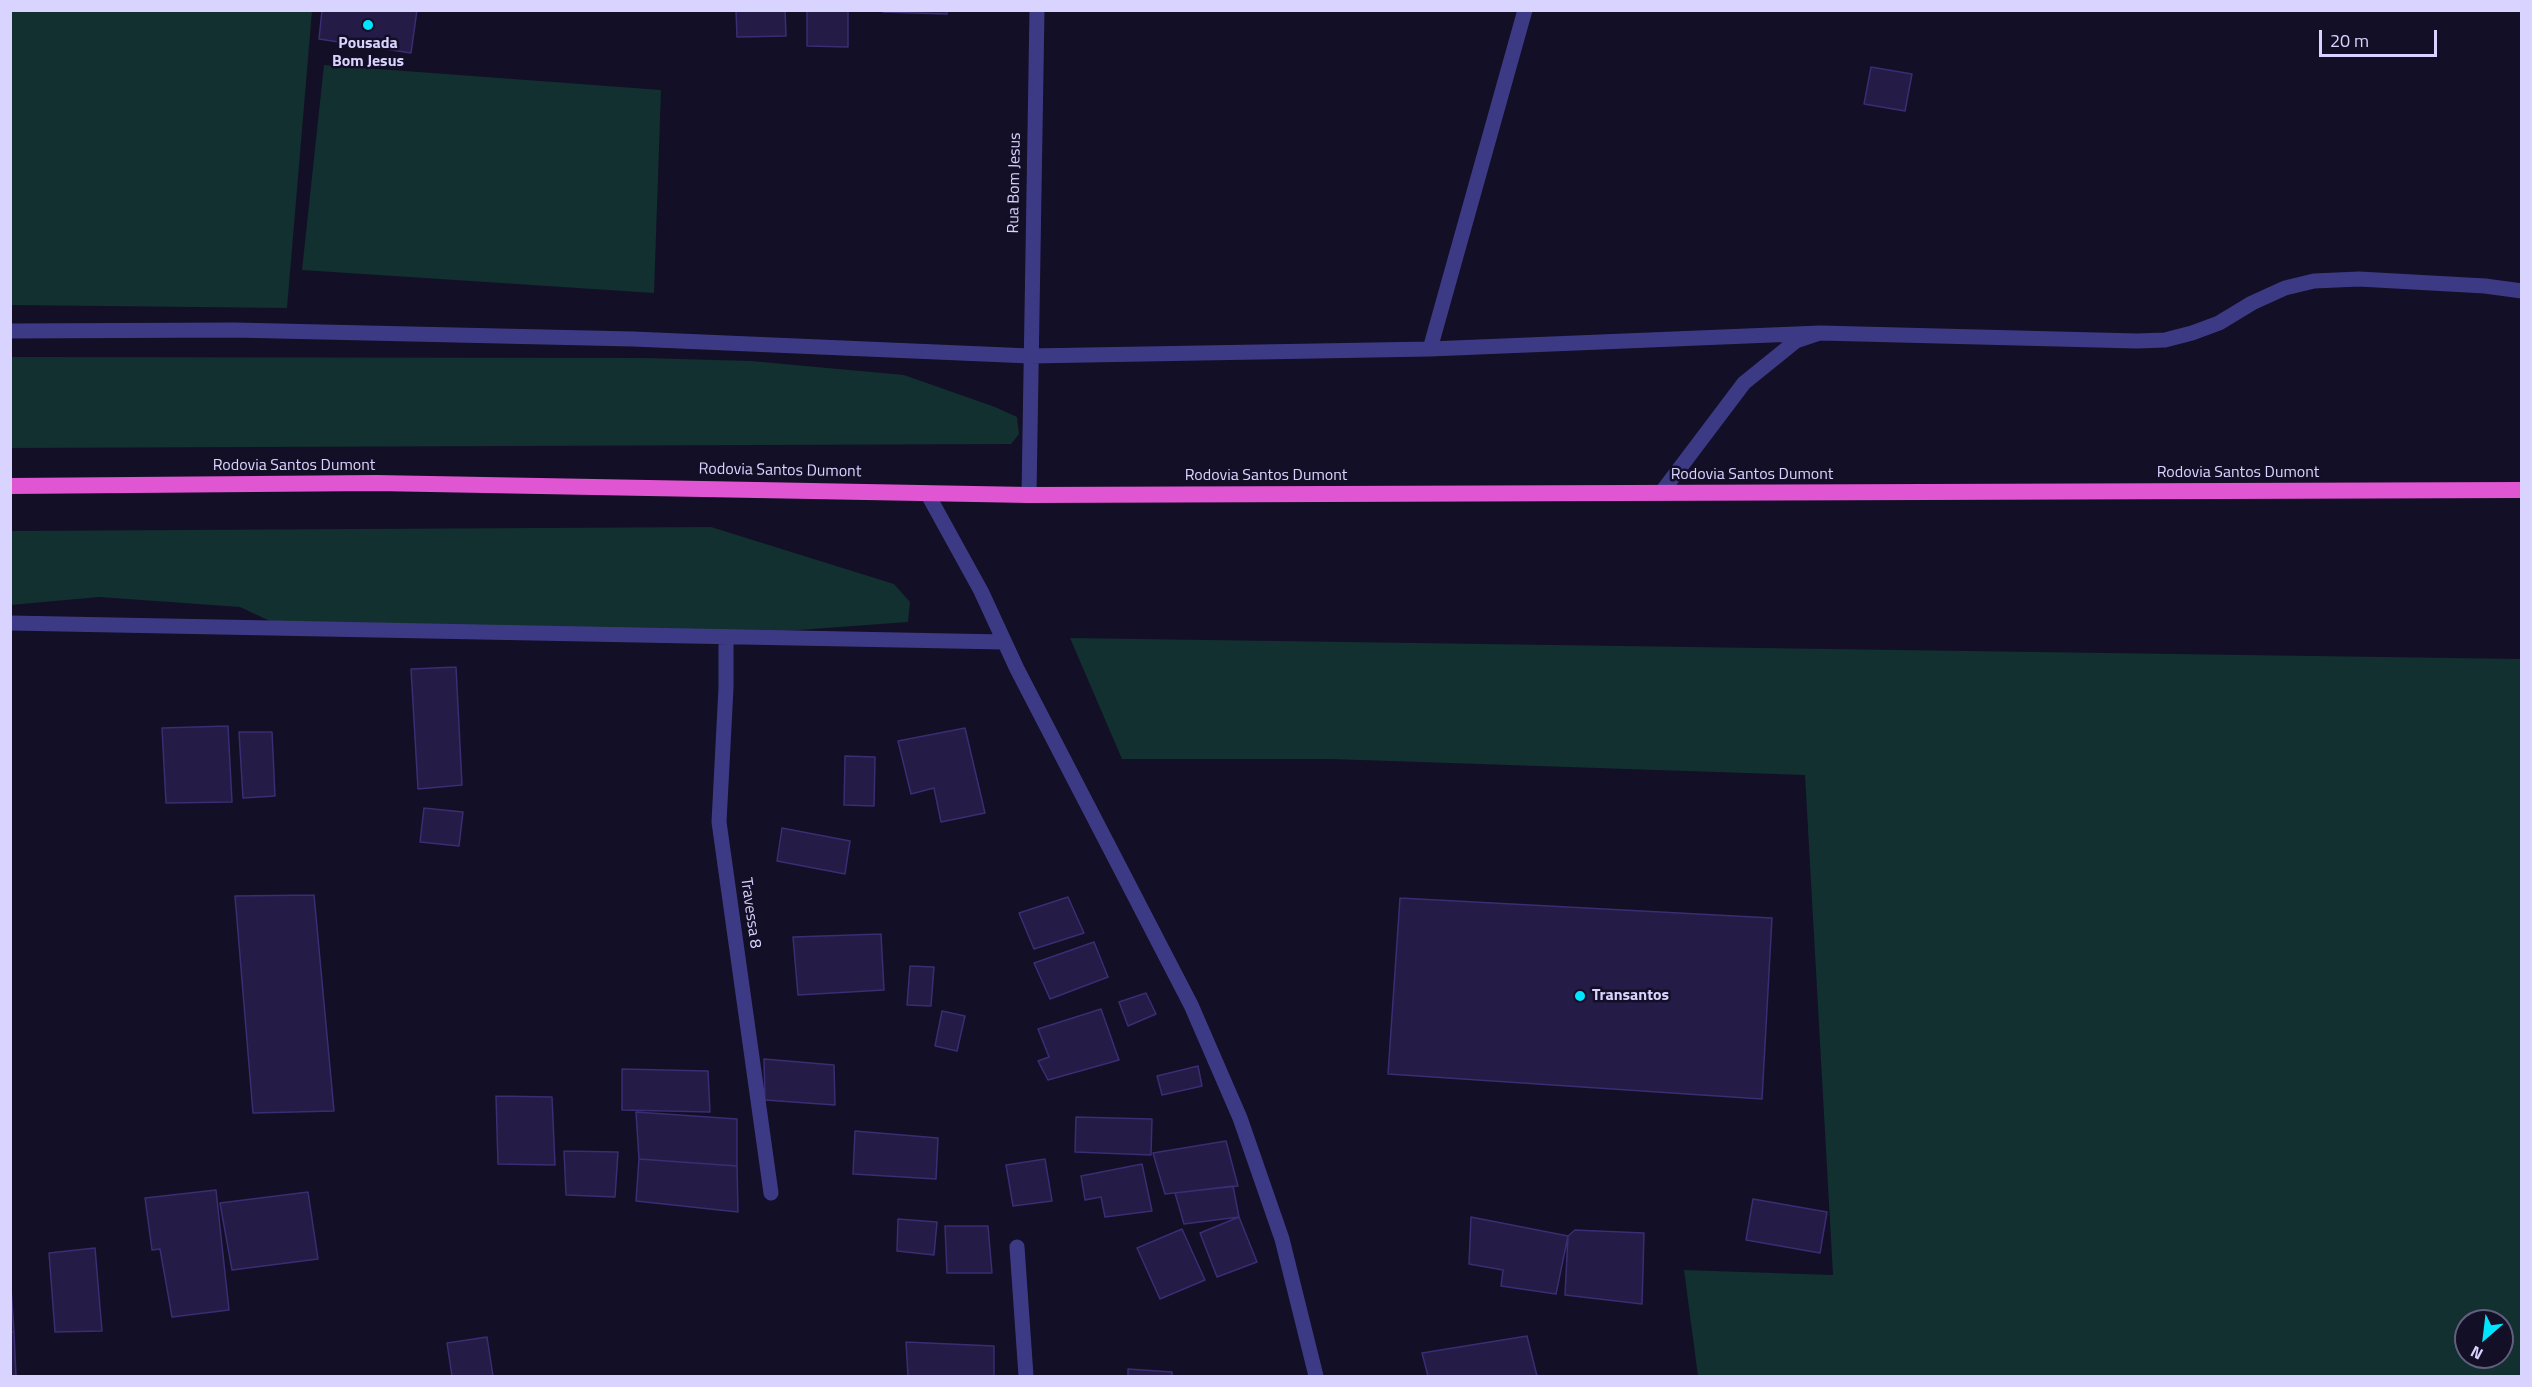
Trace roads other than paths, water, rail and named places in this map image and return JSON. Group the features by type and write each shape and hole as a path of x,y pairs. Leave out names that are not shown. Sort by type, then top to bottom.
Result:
{"highway":[{"name":"Rodovia Santos Dumont","path":"10,486 376,483 1029,495 2522,490"}],"street":[{"name":"Rua Bom Jesus","path":"1029,495 1037,10"},
{"path":"1430,349 1525,10"},
{"path":"10,332 234,330 621,339 1030,356 1430,349 1820,333 2137,341 2164,340 2193,333 2219,323 2252,303 2285,288 2314,281 2358,279 2485,286 2522,291"},
{"path":"1661,493 1744,383 1796,341 1820,333"},
{"path":"927,493 981,591 1004,642 1191,1005 1240,1118 1282,1239 1316,1377"},
{"path":"10,623 1004,642"},
{"name":"Travessa 8","path":"726,637 726,688 719,822 771,1193"},
{"path":"1017,1247 1026,1377"}],"place":[{"name":"Pousada Bom Jesus","path":"368,25"},
{"name":"Transantos","path":"1580,996"}]}
